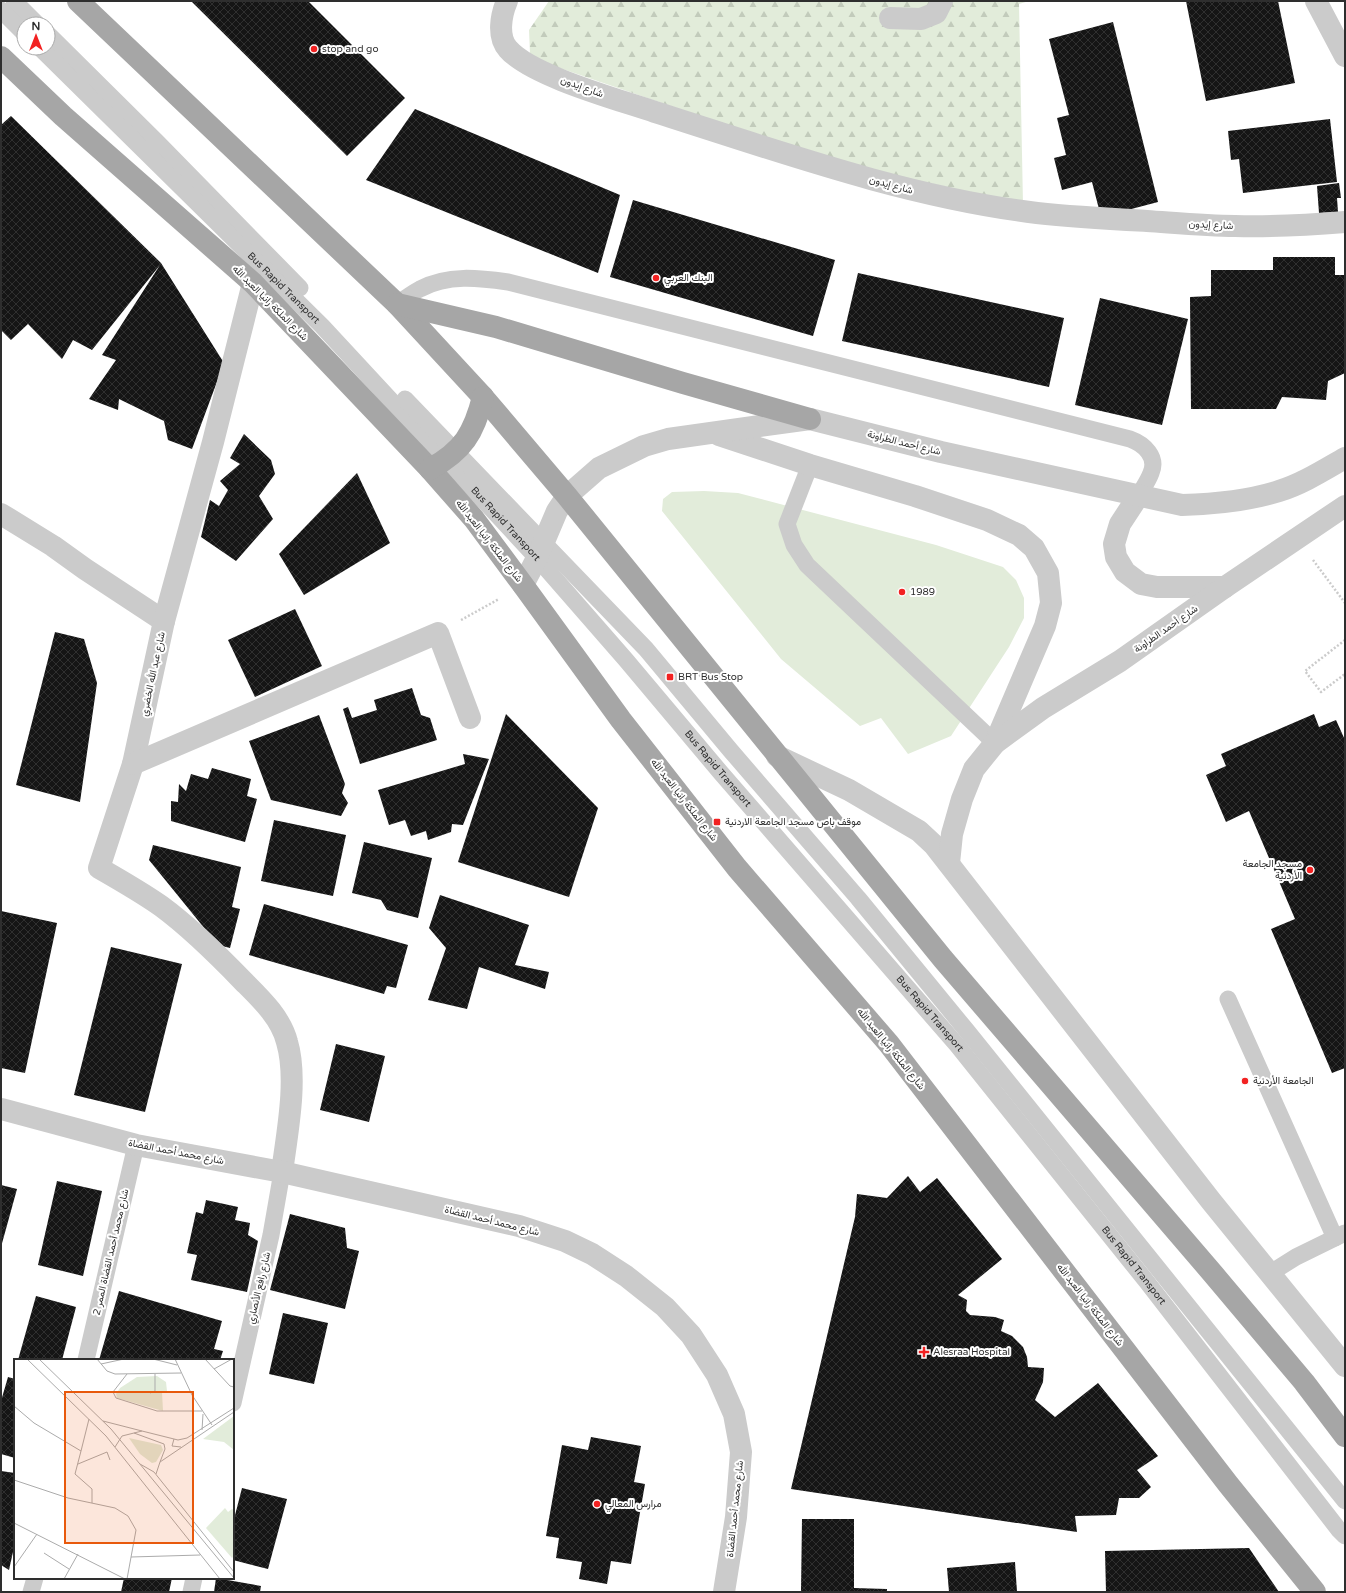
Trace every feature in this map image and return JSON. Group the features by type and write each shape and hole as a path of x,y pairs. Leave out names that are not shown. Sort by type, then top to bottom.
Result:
{"main road":[{"path":"78,1 397,304 483,397 567,496 943,959 1214,1275 1294,1370 1345,1436"},
{"name":"شارع الملكة رانيا العبد الله","path":"1,57 63,116 253,283 444,460 474,519 621,720 737,868 889,1044 1228,1484 1315,1592"},
{"path":"397,304 496,327 683,384 810,419"},
{"path":"444,460 469,436 478,417 483,397"}],"street":[{"name":"شارع إيدون","path":"507,1 503,14 502,26 503,38 506,47 514,55 536,69 564,81 642,108 828,167 908,190 968,203 1038,213 1105,219 1234,226 1309,225 1345,222"},
{"path":"890,18 921,19 936,13 942,1"},
{"path":"1316,1 1345,56"},
{"path":"164,621 213,442 253,283"},
{"name":"شارع أحمد الطراونة","path":"523,585 540,551 557,511 567,496 599,468 631,451 644,446 668,439 712,432 755,428 810,419 941,452 1182,505 1218,504 1280,491 1317,474 1345,458"},
{"path":"712,432 810,465 915,496 987,520 1019,535 1034,548 1048,573 1051,602 1045,626 994,743"},
{"path":"1139,495 1120,524 1114,544 1116,557 1125,572 1140,584 1157,587 1225,587"},
{"name":"شارع أحمد الطراونة","path":"949,863 952,834 962,798 974,769 994,743 1044,708 1120,660 1345,506"},
{"name":"شارع عبد الله الخضري","path":"1,514 53,546 164,621 133,764 99,868 132,887 162,907 191,930 220,957 262,1001 281,1025 288,1043 291,1068 290,1104 282,1172"},
{"path":"133,764 438,633 470,718"},
{"path":"777,756 848,790 919,831 934,845 1211,1201 1345,1366"},
{"name":"شارع محمد أحمد القضاة","path":"1,1109 136,1145 282,1172 519,1226 565,1241 592,1254 626,1276 664,1308 691,1335 716,1375 734,1414 741,1452 736,1517 724,1592"}],"lane":[{"path":"14,1 29,16"},
{"path":"1,10 16,25"},
{"name":"Bus Rapid Transport","path":"56,42 158,142 444,460"},
{"name":"Bus Rapid Transport","path":"48,56 322,326 444,460 646,649 736,757 858,898 967,1031 1345,1501"},
{"path":"397,304 422,288 450,279 479,278 508,282 1123,437 1140,442 1148,450 1152,460 1152,471 1139,495"},
{"path":"810,465 787,524 794,545 807,565 994,743"},
{"name":"Bus Rapid Transport","path":"540,551 956,1045 1147,1282 1345,1536"},
{"path":"1228,999 1340,1236 1296,1257 1269,1274"},
{"name":"شارع محمد أحمد القضاة الممر 2","path":"86,1359 136,1145"},
{"name":"شارع رافع الأنصاري","path":"234,1399 271,1235 282,1172"},
{"path":"31,1592 35,1579"},
{"path":"191,1592 194,1579"}],"path":[{"path":"1297,539 1345,603"},
{"path":"438,633 523,585"},
{"path":"1345,640 1305,671 1322,692 1345,674"}],"green space":[{"path":"549,1 1029,1 1019,4 1023,204 831,161 545,63 530,54 529,30"},
{"path":"704,491 738,493 936,545 1003,567 1016,580 1024,598 1024,618 1009,647 951,736 908,754 881,718 860,726 781,659 662,511 663,499 672,492"}],"building":[{"path":"191,1 308,1 405,98 347,156"},
{"path":"1186,1 1278,1 1295,83 1206,101"},
{"path":"1113,22 1158,202 1101,217 1092,182 1062,190 1054,158 1066,155 1057,118 1069,115 1049,39"},
{"path":"415,109 620,195 598,273 366,180"},
{"path":"11,116 161,263 224,363 192,449 168,440 164,421 119,399 118,410 89,399 116,360 102,355 160,265 92,350 73,340 62,359 28,324 11,340 1,330 1,125"},
{"path":"1330,119 1337,182 1243,193 1239,159 1231,160 1228,131"},
{"path":"1339,183 1341,198 1337,198 1338,212 1319,213 1317,186"},
{"path":"633,200 835,260 813,336 610,277"},
{"path":"1273,257 1335,257 1335,275 1345,275 1345,373 1328,381 1326,400 1282,397 1276,409 1191,409 1190,297 1211,296 1211,270 1273,270"},
{"path":"858,273 1064,318 1049,387 842,341"},
{"path":"1100,298 1188,319 1162,425 1075,405"},
{"path":"244,434 271,460 275,474 259,496 273,519 236,561 201,537 210,500 219,506 228,490 220,481 240,464 230,458"},
{"path":"357,473 390,543 304,595 279,554"},
{"path":"295,609 322,666 255,697 228,640"},
{"path":"55,632 84,639 97,683 80,802 16,785"},
{"path":"412,688 421,715 430,718 437,740 360,764 343,709 348,707 352,718 377,710 374,700"},
{"path":"506,714 598,808 569,897 458,862"},
{"name":"مسجد الجامعة الأردنية","path":"1314,714 1319,727 1336,720 1345,740 1345,1068 1332,1073 1271,929 1295,919 1249,811 1226,822 1206,775 1226,766 1221,754"},
{"path":"319,715 345,784 342,793 348,803 341,816 271,800 249,741"},
{"path":"463,754 489,759 463,825 452,824 451,832 428,840 426,831 411,836 405,820 389,825 378,790 465,764"},
{"path":"212,768 251,779 247,796 257,799 245,842 171,821 171,801 178,802 179,784 186,791 191,774 208,779"},
{"path":"274,820 346,835 333,896 261,881"},
{"path":"364,842 432,858 418,918 387,910 381,900 352,893"},
{"path":"153,845 241,867 232,907 240,909 230,948 218,945 149,860"},
{"path":"440,895 529,925 515,965 549,972 545,989 479,967 467,1009 428,1000 446,948 429,928"},
{"path":"264,904 408,945 396,988 387,986 384,994 249,955"},
{"path":"1,911 57,923 25,1073 1,1068"},
{"path":"111,947 182,964 145,1112 74,1095"},
{"path":"336,1044 385,1056 369,1122 320,1110"},
{"name":"Alesraa Hospital","path":"908,1176 920,1192 937,1178 1002,1259 958,1295 967,1300 966,1311 970,1315 995,1317 1004,1320 1001,1331 1012,1336 1023,1347 1027,1357 1028,1367 1044,1368 1043,1382 1035,1400 1055,1417 1098,1383 1158,1456 1137,1470 1151,1487 1139,1498 1119,1498 1116,1515 1075,1516 1077,1532 791,1489 855,1217 857,1194 887,1198"},
{"path":"57,1181 102,1191 83,1276 38,1265"},
{"path":"1,1185 17,1189 1,1247"},
{"path":"206,1200 238,1207 235,1220 250,1223 248,1235 258,1241 247,1292 191,1280 197,1255 187,1253 196,1212 203,1214"},
{"path":"290,1214 345,1228 347,1248 359,1251 345,1309 270,1290"},
{"path":"119,1291 222,1321 214,1349 223,1351 220,1359 99,1359"},
{"path":"36,1296 76,1307 62,1359 18,1359"},
{"path":"283,1313 328,1323 314,1384 269,1374"},
{"path":"8,1377 14,1379 14,1458 1,1454 1,1401"},
{"name":"مرارس المعالي","path":"591,1437 641,1446 634,1482 645,1484 631,1564 611,1561 607,1584 579,1579 582,1562 556,1558 559,1538 546,1536 562,1445 588,1450"},
{"path":"1,1471 14,1473 14,1548 9,1570 1,1565"},
{"path":"242,1488 287,1499 268,1569 234,1560 234,1519"},
{"path":"802,1519 854,1519 854,1588 887,1589 887,1592 801,1592"},
{"path":"1249,1548 1279,1592 1106,1592 1105,1551"},
{"path":"1015,1562 1017,1592 949,1592 947,1568"},
{"path":"124,1579 172,1579 169,1592 121,1592"},
{"path":"216,1579 261,1586 260,1592 214,1592"}],"place":[{"name":"stop and go","path":"314,49"},
{"name":"البنك العربي","path":"656,278"},
{"name":"1989","path":"902,592"},
{"name":"BRT Bus Stop","path":"670,677"},
{"name":"موقف باص مسجد الجامعة الاردنية","path":"717,822"},
{"name":"مسجد الجامعة الأردنية","path":"1310,870"},
{"name":"الجامعة الأردنية","path":"1245,1081"},
{"name":"Alesraa Hospital","path":"924,1352"},
{"name":"مرارس المعالي","path":"597,1504"}]}
